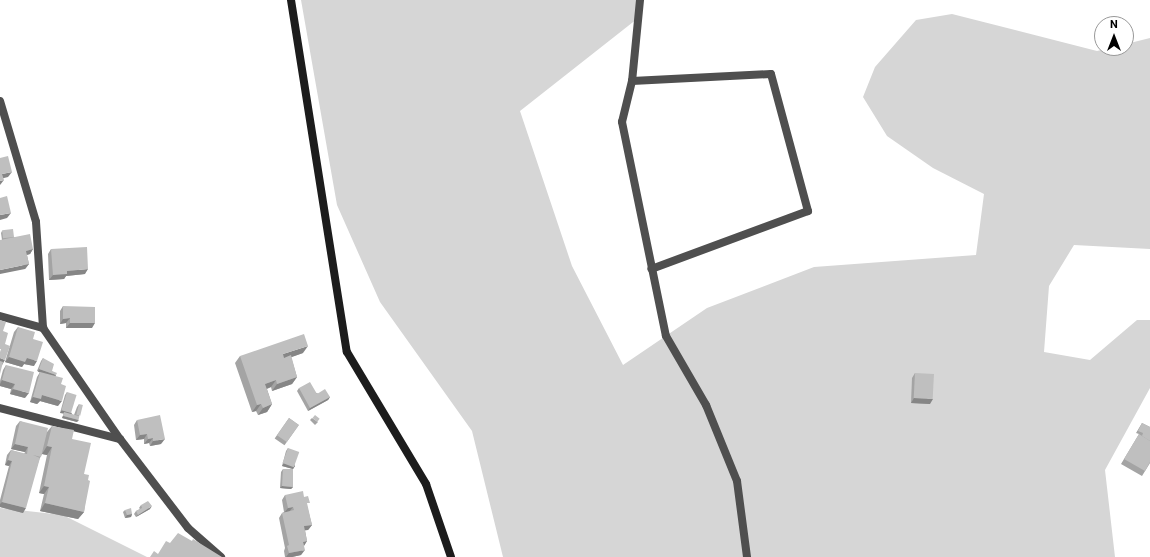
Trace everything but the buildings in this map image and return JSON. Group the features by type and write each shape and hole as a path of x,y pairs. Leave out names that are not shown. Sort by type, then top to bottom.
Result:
{"street":[{"path":"291,0 347,352 426,484 451,557"},
{"path":"640,0 632,81 622,122 666,336 706,405 738,481 747,557"},
{"path":"632,81 771,74 808,211 651,269"},
{"path":"0,101 36,222 43,328 120,439 188,528 220,557"},
{"path":"0,316 43,328"},
{"path":"0,408 120,439"}],"shaded area":[{"path":"301,0 638,0 642,15 520,111 572,266 623,365 707,308 814,267 976,255 984,194 933,168 887,136 863,97 875,67 916,20 952,14 1094,50 1094,56 1134,56 1134,42 1150,38 1150,249 1074,245 1049,286 1044,352 1090,360 1137,320 1150,320 1150,388 1105,470 1115,557 503,557 472,431 380,302 337,205"},
{"path":"0,508 63,515 147,557 0,557"}]}
